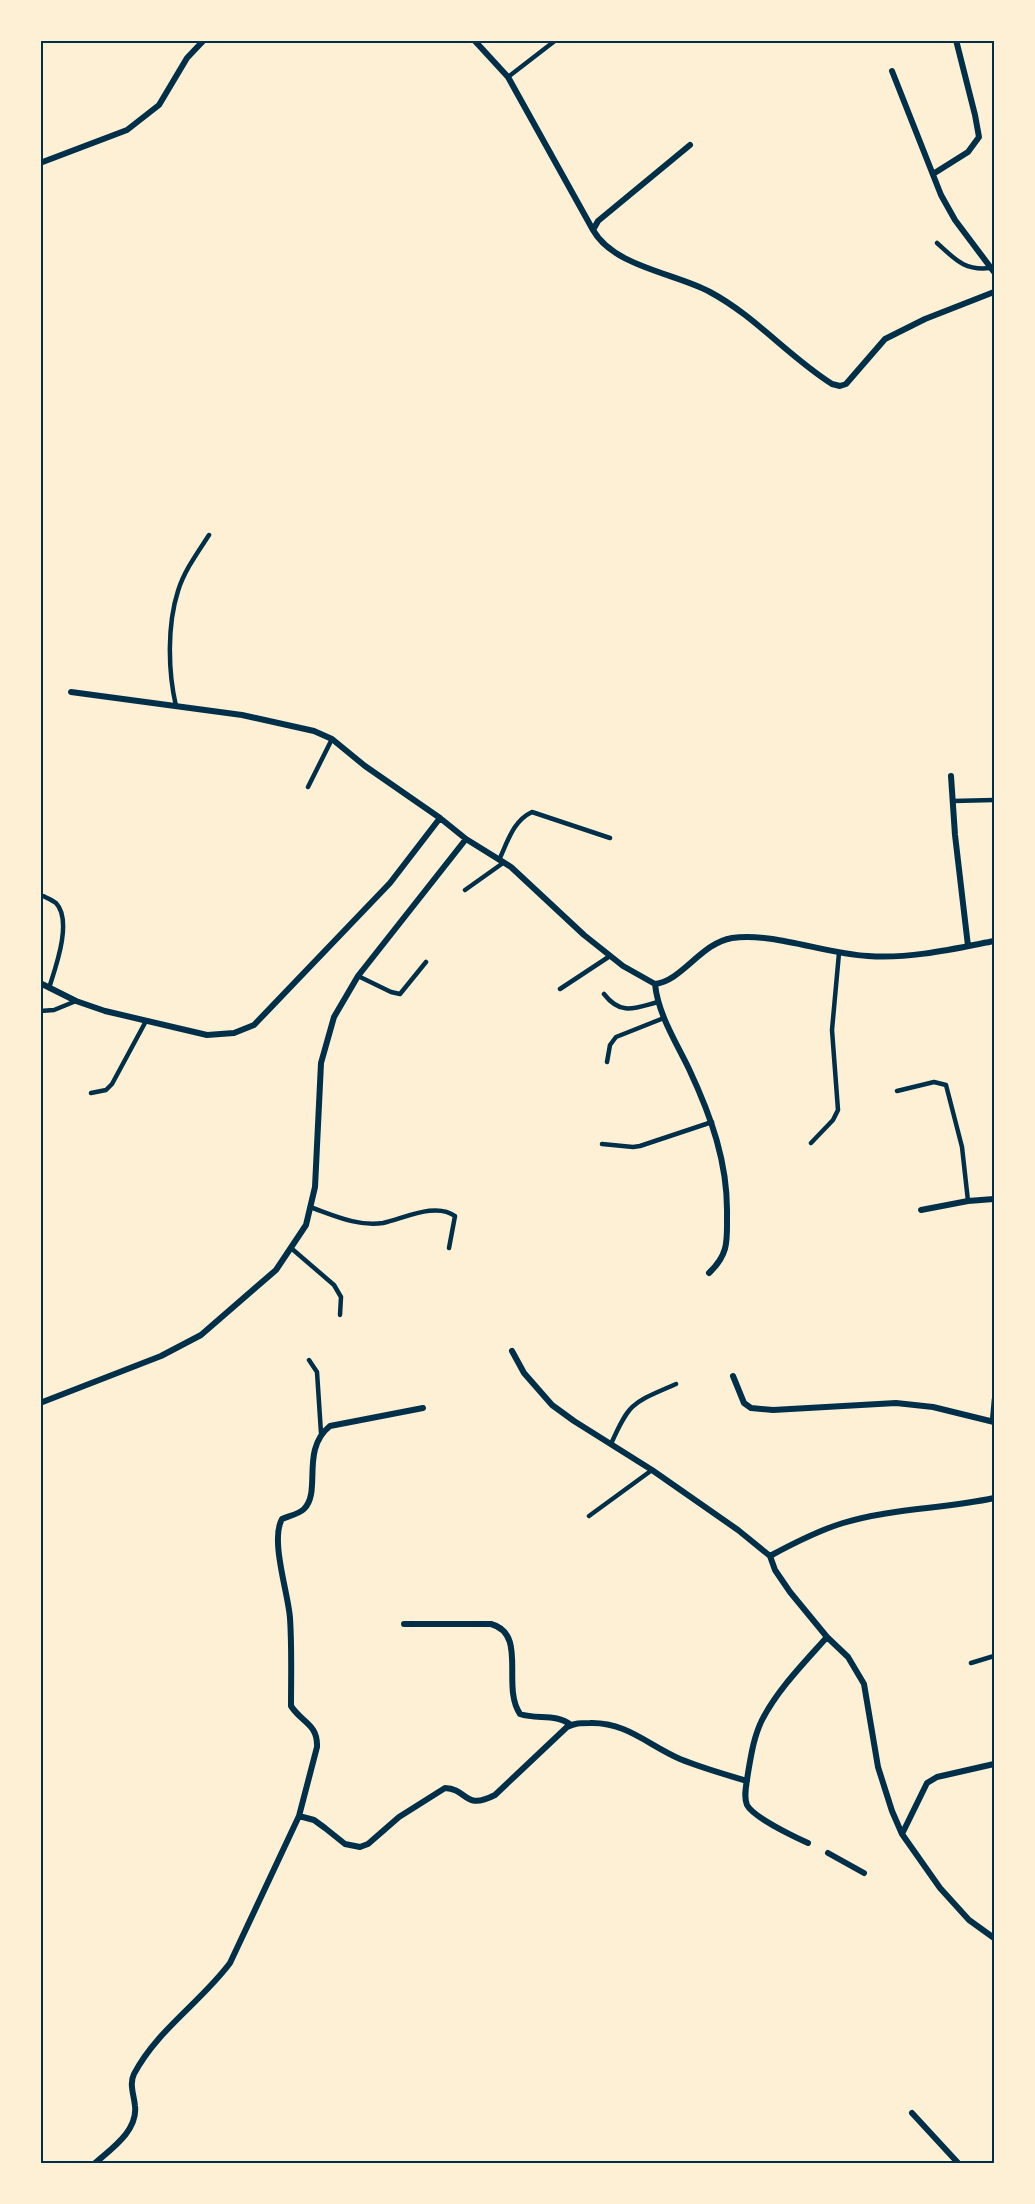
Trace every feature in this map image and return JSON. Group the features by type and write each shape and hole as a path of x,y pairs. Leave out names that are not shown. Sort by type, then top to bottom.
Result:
{"street":[{"path":"40,164 127,130 159,105 187,58 204,40"},
{"path":"474,40 508,76 593,230 602,241 622,256 710,291 750,318 822,377 840,386 852,379 885,339 925,319 994,292"},
{"path":"933,174 968,152 979,137 957,40"},
{"path":"892,71 933,174 955,220 992,270"},
{"path":"593,230 598,221 609,211 690,145"},
{"path":"71,692 242,715 314,731 332,740 466,839 501,861 610,956 655,984 668,980 711,946 731,938 745,937 781,941 839,953 888,956 921,954 994,941"},
{"path":"951,776 955,835 968,946"},
{"path":"40,983 76,1001 105,1011 207,1035 234,1034 254,1025 390,883 443,820"},
{"path":"40,1403 161,1356 201,1335 276,1270 306,1225 315,1187 321,1063 334,1017 358,976 466,839"},
{"path":"655,984 658,1002 664,1017 712,1122 719,1143 728,1190 725,1251 721,1261 709,1273"},
{"path":"921,1210 994,1199"},
{"path":"512,1351 524,1373 552,1405 652,1470 738,1530 770,1556 775,1570 827,1637 848,1656 864,1684 878,1767 902,1834 940,1888 969,1920 994,1938"},
{"path":"733,1376 744,1403 751,1408 773,1410 896,1403 933,1407 993,1421"},
{"path":"94,2163 119,2142 130,2127 135,2109 131,2086 133,2075 167,2027 215,1983 230,1963 299,1816 317,1747 317,1735 312,1727 297,1716 291,1706 290,1618 278,1540 278,1526 282,1519 302,1511 309,1503 316,1444 321,1433 330,1426 423,1408"},
{"path":"770,1556 806,1537 844,1523 880,1515 974,1503 994,1498"},
{"path":"404,1624 491,1624 500,1626 509,1635 512,1644 511,1683 514,1700 520,1714 557,1718 571,1725"},
{"path":"808,1843 786,1833 751,1810 746,1798 747,1780 752,1750 761,1721 792,1677 827,1637"},
{"path":"299,1816 326,1828 345,1844 360,1847 368,1844 399,1817 445,1788 453,1788 463,1797 482,1801 495,1795 575,1723 594,1722 615,1725 633,1732 676,1758 747,1780"},
{"path":"902,1834 927,1783 937,1777 994,1764"},
{"path":"828,1853 864,1873"},
{"path":"912,2113 959,2163"}],"lane":[{"path":"508,76 556,40"},
{"path":"937,243 967,267 992,270"},
{"path":"176,706 171,686 170,667 173,620 178,591 186,572 209,535"},
{"path":"308,787 332,740"},
{"path":"953,801 994,800"},
{"path":"465,890 501,861 513,831 522,817 532,812 610,838"},
{"path":"43,896 57,904 61,915 60,957 49,988"},
{"path":"811,1143 833,1120 838,1110 832,1029 839,953"},
{"path":"560,989 610,956"},
{"path":"358,976 400,994 426,963"},
{"path":"604,994 612,1004 624,1009 658,1002"},
{"path":"40,1011 54,1010 76,1001"},
{"path":"607,1062 610,1045 616,1037 664,1017"},
{"path":"91,1093 106,1090 112,1084 146,1021"},
{"path":"897,1091 934,1082 946,1085 962,1147 969,1201"},
{"path":"602,1144 640,1146 712,1122"},
{"path":"310,1207 369,1224 433,1210 448,1210 455,1216 449,1248"},
{"path":"291,1248 334,1285 341,1297 340,1316"},
{"path":"309,1360 317,1372 321,1433"},
{"path":"611,1444 628,1410 637,1402 675,1384"},
{"path":"993,1421 994,1399"},
{"path":"589,1516 652,1470"},
{"path":"971,1663 994,1656"}]}
